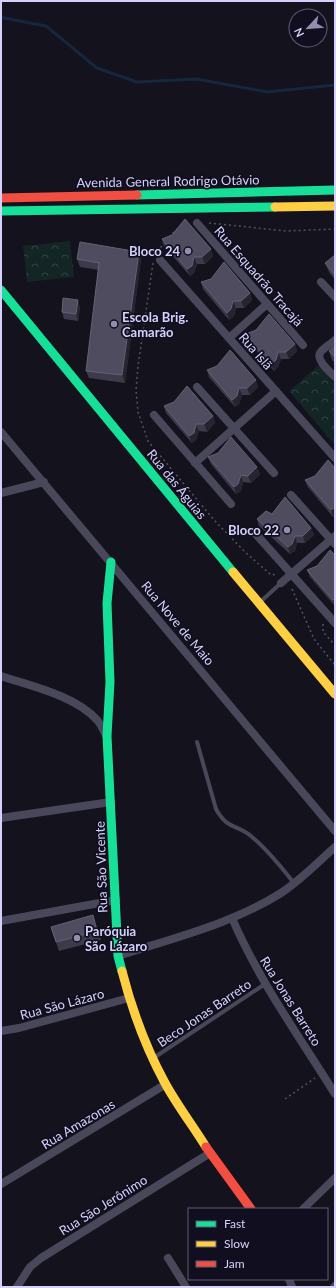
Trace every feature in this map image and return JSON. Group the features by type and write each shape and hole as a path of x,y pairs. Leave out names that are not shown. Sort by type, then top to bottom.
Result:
{"street":[{"name":"Avenida General Rodrigo Otávio","path":"1,198 335,190"},
{"path":"46,197 47,210"},
{"name":"Avenida General Rodrigo Otávio","path":"1,211 335,206"},
{"name":"Rua Esquadrão Tracajá","path":"197,222 303,345"},
{"name":"Rua Islã","path":"160,260 335,458"},
{"path":"321,282 335,297"},
{"name":"Rua das Águias","path":"1,290 258,603 335,694"},
{"path":"229,338 267,304"},
{"path":"335,340 320,353 319,357 335,377"},
{"path":"197,387 274,473"},
{"path":"195,463 276,391"},
{"path":"154,415 231,504"},
{"name":"Rua Nove de Maio","path":"1,432 335,831"},
{"path":"1,493 44,482"},
{"path":"281,583 334,540 291,495"},
{"path":"256,533 335,623"},
{"name":"Rua São Vicente","path":"111,562 107,586 110,682 107,736 112,802 118,956 129,998 153,1059 166,1084 210,1153 250,1208"},
{"path":"1,676 70,700 88,711 98,720 107,736"},
{"path":"1,818 112,802"},
{"path":"118,956 232,918 262,903 282,892 294,883 335,847"},
{"path":"1,921 116,900"},
{"name":"Rua Jonas Barreto","path":"232,918 246,950 265,984 335,1094"},
{"name":"Rua São Lázaro","path":"1,1031 19,1028 129,998"},
{"name":"Rua Amazonas","path":"1,1184 166,1084"},
{"name":"Rua São Jerônimo","path":"17,1287 30,1267 41,1258 210,1153"},
{"path":"304,1208 335,1178"},
{"path":"168,1258 186,1287"}],"lane":[{"path":"258,603 281,583"},
{"path":"197,742 219,815 226,823 251,836 294,883"},
{"name":"Beco Jonas Barreto","path":"153,1059 265,984"}],"path":[{"path":"324,618 323,632 335,646"},
{"path":"285,1099 322,1073"}],"green space":[{"path":"70,241 74,277 27,282 23,246"},
{"path":"319,365 335,384 335,445 289,391"}],"building":[{"name":"Bloco 24","path":"185,219 211,249 202,257 194,257 192,266 187,269 162,239 172,235"},
{"name":"Escola Brig. Camarão","path":"80,242 139,252 122,375 86,371 99,263 77,259"},
{"path":"335,255 335,275 325,263"},
{"path":"224,262 250,293 241,301 233,301 231,309 227,313 201,282 211,279"},
{"path":"63,298 78,300 76,314 62,312"},
{"path":"269,314 295,344 286,352 278,352 276,360 271,364 246,334 256,330"},
{"path":"335,346 335,357 329,351"},
{"path":"230,350 256,380 247,388 239,388 237,396 232,400 207,370 217,366"},
{"path":"187,386 213,416 204,424 196,424 194,433 189,436 164,406 174,402"},
{"path":"231,437 257,467 248,476 241,475 238,484 234,487 208,457 218,453"},
{"path":"328,460 335,468 335,507 331,510 305,480 315,476"},
{"name":"Bloco 22","path":"285,497 311,528 303,536 295,536 292,544 288,547 257,519 266,511 272,514"},
{"path":"330,550 335,555 335,598 333,600 307,570 317,566"},
{"path":"93,915 97,931 56,942 51,927"}],"waterway":[{"path":"1,18 46,26 97,68 137,82 197,79 267,92 335,85"}],"traffic: fast":[{"path":"137,195 335,190"},
{"path":"1,211 275,207"},
{"path":"1,290 233,572"},
{"path":"111,562 107,603 110,682 107,736 118,956 122,971"}],"traffic: slow":[{"path":"275,207 335,206"},
{"path":"233,572 335,694"},
{"path":"122,971 140,1028 158,1070 206,1147"}],"traffic: jam":[{"path":"1,198 137,195"},
{"path":"206,1147 250,1208"}],"place":[{"name":"Bloco 24","path":"188,251"},
{"name":"Escola Brig. Camarão","path":"114,324"},
{"name":"Bloco 22","path":"287,530"},
{"name":"Paróquia São Lázaro","path":"77,938"}]}
